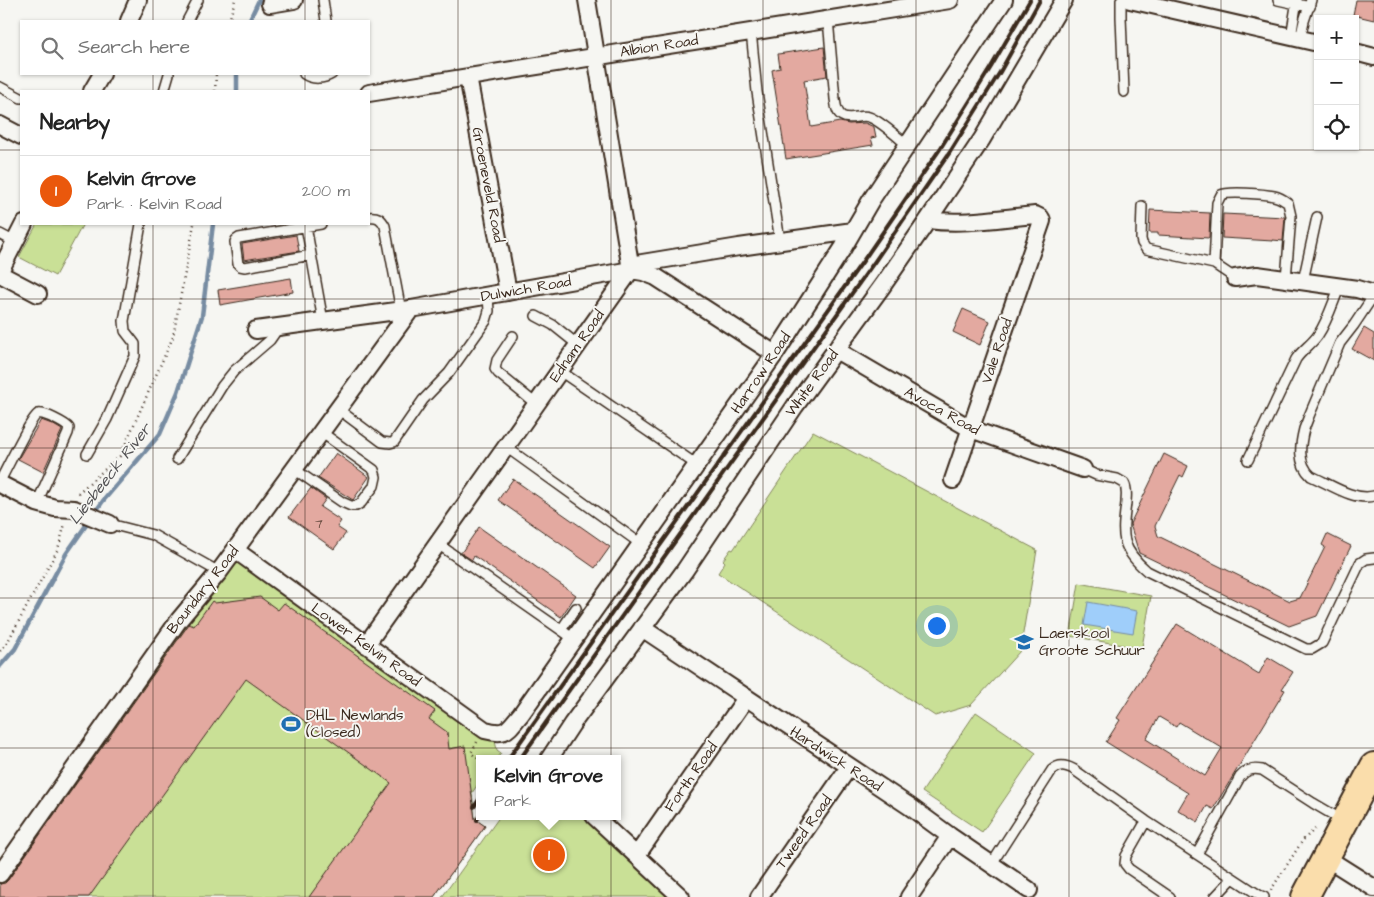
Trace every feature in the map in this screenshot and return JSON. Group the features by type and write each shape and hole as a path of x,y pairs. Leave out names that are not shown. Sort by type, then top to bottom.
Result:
{"main road":[{"path":"1305,897 1374,766"}],"street":[{"path":"130,20 138,0"},
{"path":"270,4 294,0"},
{"path":"587,0 630,268 780,240 853,231"},
{"name":"Albion Road","path":"370,93 950,0"},
{"name":"Harrow Road","path":"500,733 509,728 521,714 567,634 641,544 775,354 871,200 1004,0"},
{"name":"White Road","path":"552,755 572,724 685,570 795,406 928,220 982,139 1064,0"},
{"path":"1130,0 1314,42"},
{"path":"1359,53 1374,57"},
{"path":"93,90 101,75"},
{"name":"Groeneveld Road","path":"468,77 508,292"},
{"path":"0,125 20,135"},
{"name":"Vale Road","path":"928,220 963,222 1035,215 1040,216 1042,221 953,480"},
{"path":"24,225 0,272 38,294"},
{"name":"Dulwich Road","path":"256,330 406,310 630,268 656,277 775,354"},
{"name":"Ednam Road","path":"366,645 560,371 630,268"},
{"path":"1235,278 1251,275 1286,279 1365,290 1374,294"},
{"name":"Boundary Road","path":"0,874 179,620 220,572 338,409 406,310"},
{"name":"Avoca Road","path":"836,350 971,429 1083,469"},
{"path":"0,482 37,503 55,508 74,509 110,524"},
{"name":"Lower Kelvin Road","path":"235,550 485,730 500,733"},
{"name":"Hardwick Road","path":"642,628 909,806 1029,890"},
{"name":"Forth Road","path":"637,855 746,698"},
{"name":"Tweed Road","path":"759,897 849,767"},
{"path":"598,820 681,897"},
{"path":"909,897 950,836"},
{"path":"1326,857 1374,888"}],"lane":[{"path":"188,20 198,0"},
{"path":"323,0 326,20"},
{"path":"1121,0 1124,92"},
{"path":"1278,0 1310,3 1296,38"},
{"path":"1296,2 1296,38"},
{"path":"828,19 835,99 838,111 843,117 847,118 871,117 907,145"},
{"path":"752,31 757,92 780,240"},
{"path":"164,90 169,75"},
{"path":"306,75 314,78 330,75"},
{"path":"0,87 20,97"},
{"path":"1214,264 1217,203 1221,195 1229,192 1274,196 1288,203 1291,209 1286,279"},
{"path":"1142,206 1141,239 1146,249 1214,264 1235,278"},
{"path":"370,217 380,218 385,226 406,310"},
{"path":"1303,282 1317,217"},
{"path":"87,454 107,419 135,356 135,344 125,331 124,321 141,225"},
{"path":"311,255 245,268 238,264 235,246 236,240 239,238 314,225"},
{"path":"306,226 323,321"},
{"path":"0,234 16,242"},
{"path":"1248,460 1296,359 1317,337 1340,286"},
{"path":"1374,294 1333,357 1304,429 1301,442 1301,456 1306,471 1311,476 1355,496 1363,498 1374,496"},
{"path":"338,409 382,442 394,442 423,400 448,373 486,321 489,311 488,296"},
{"path":"536,316 553,325 578,345"},
{"path":"178,460 222,386 234,371 270,340 279,327"},
{"path":"513,336 496,360 494,369 536,404"},
{"path":"560,371 697,465"},
{"path":"0,482 36,415 46,415 66,425 69,428 68,433 37,503"},
{"path":"294,469 342,502 351,506 362,504 376,481 376,473 321,432"},
{"path":"506,447 641,544"},
{"path":"1083,469 1100,476 1117,479 1124,483 1127,491 1124,520 1125,542 1130,554 1147,571 1306,649 1312,649 1322,643 1360,563 1366,559 1374,558"},
{"path":"110,524 153,535 220,572"},
{"path":"438,544 567,634 576,608"},
{"path":"991,865 1052,770 1060,765 1073,769 1259,895 1267,894"},
{"path":"1198,854 1240,778 1245,771 1254,768 1262,770 1345,821"},
{"path":"1146,820 1126,856 1125,864 1129,869 1170,897"},
{"path":"1215,897 1233,878"}],"path":[{"path":"229,20 236,0"},
{"path":"216,75 216,90"},
{"path":"0,651 7,643 58,549 66,518 55,508 82,490 120,456 174,337 194,225"},
{"path":"471,753 476,757"},
{"path":"1267,894 1303,840 1315,828"}],"green space":[{"path":"36,225 82,225 55,276 19,257"},
{"path":"813,431 1037,550 1020,651 971,705 935,716 718,573 725,562 723,560 731,549 733,550"},
{"name":"DHL Newlands (Closed)","path":"235,550 493,732 497,750 501,753 500,755 476,755 476,787 472,793 475,819 485,826 434,897 0,897 0,874"},
{"path":"1079,583 1151,596 1142,647 1070,636"},
{"path":"976,712 1036,753 982,832 922,792"},
{"path":"497,820 590,820 670,897 442,897"}],"water":[{"path":"1088,602 1137,611 1133,633 1084,625"}],"building":[{"path":"1356,0 1374,0 1374,20 1353,15"},
{"path":"824,47 827,76 804,80 811,127 840,122 849,124 865,123 874,127 876,137 871,138 873,145 786,159 772,70 780,68 778,54"},
{"path":"1150,210 1210,213 1209,238 1149,233"},
{"path":"1223,214 1285,217 1283,241 1222,238"},
{"path":"296,235 299,251 244,260 242,244"},
{"path":"291,278 293,292 220,305 218,290"},
{"path":"963,309 990,321 980,345 953,332"},
{"path":"1364,328 1374,334 1374,361 1352,349"},
{"path":"41,420 62,430 43,472 18,459"},
{"path":"336,453 369,477 353,500 318,478"},
{"path":"1164,454 1188,466 1183,477 1180,475 1155,526 1158,536 1290,601 1300,598 1325,547 1322,545 1327,534 1351,546 1317,616 1289,626 1139,553 1130,524"},
{"path":"513,479 610,547 595,568 498,500"},
{"path":"311,488 326,499 320,507 341,521 337,527 346,533 334,549 289,517"},
{"path":"479,527 576,595 561,617 474,556 472,560 461,553"},
{"path":"260,597 278,610 284,603 435,711 429,719 447,732 449,749 465,746 475,819 485,826 434,897 309,897 391,783 246,679 89,897 0,897 0,884 8,880 189,624 194,626 212,601 215,603"},
{"path":"1177,624 1259,674 1268,657 1293,672 1282,689 1285,690 1213,809 1207,806 1198,822 1178,810 1188,793 1106,742 1120,720 1117,718","holes":["1159,717 1176,727 1179,722 1222,748 1205,776 1146,739"]}],"waterway":[{"name":"Liesbeeck River","path":"249,20 259,0"},
{"name":"Liesbeeck River","path":"237,75 237,90"},
{"name":"Liesbeeck River","path":"0,666 15,649 66,554 103,501 160,434 178,392 202,316 213,225"}],"railway":[{"path":"511,755 863,261 940,149 1030,0"},
{"path":"523,755 875,261 950,152 1000,72 1040,0"}],"place":[{"name":"Laerskool Groote Schuur","path":"1024,642"},
{"name":"DHL Newlands (Closed)","path":"291,724"},
{"name":"Kelvin Grove","path":"549,855"}]}
